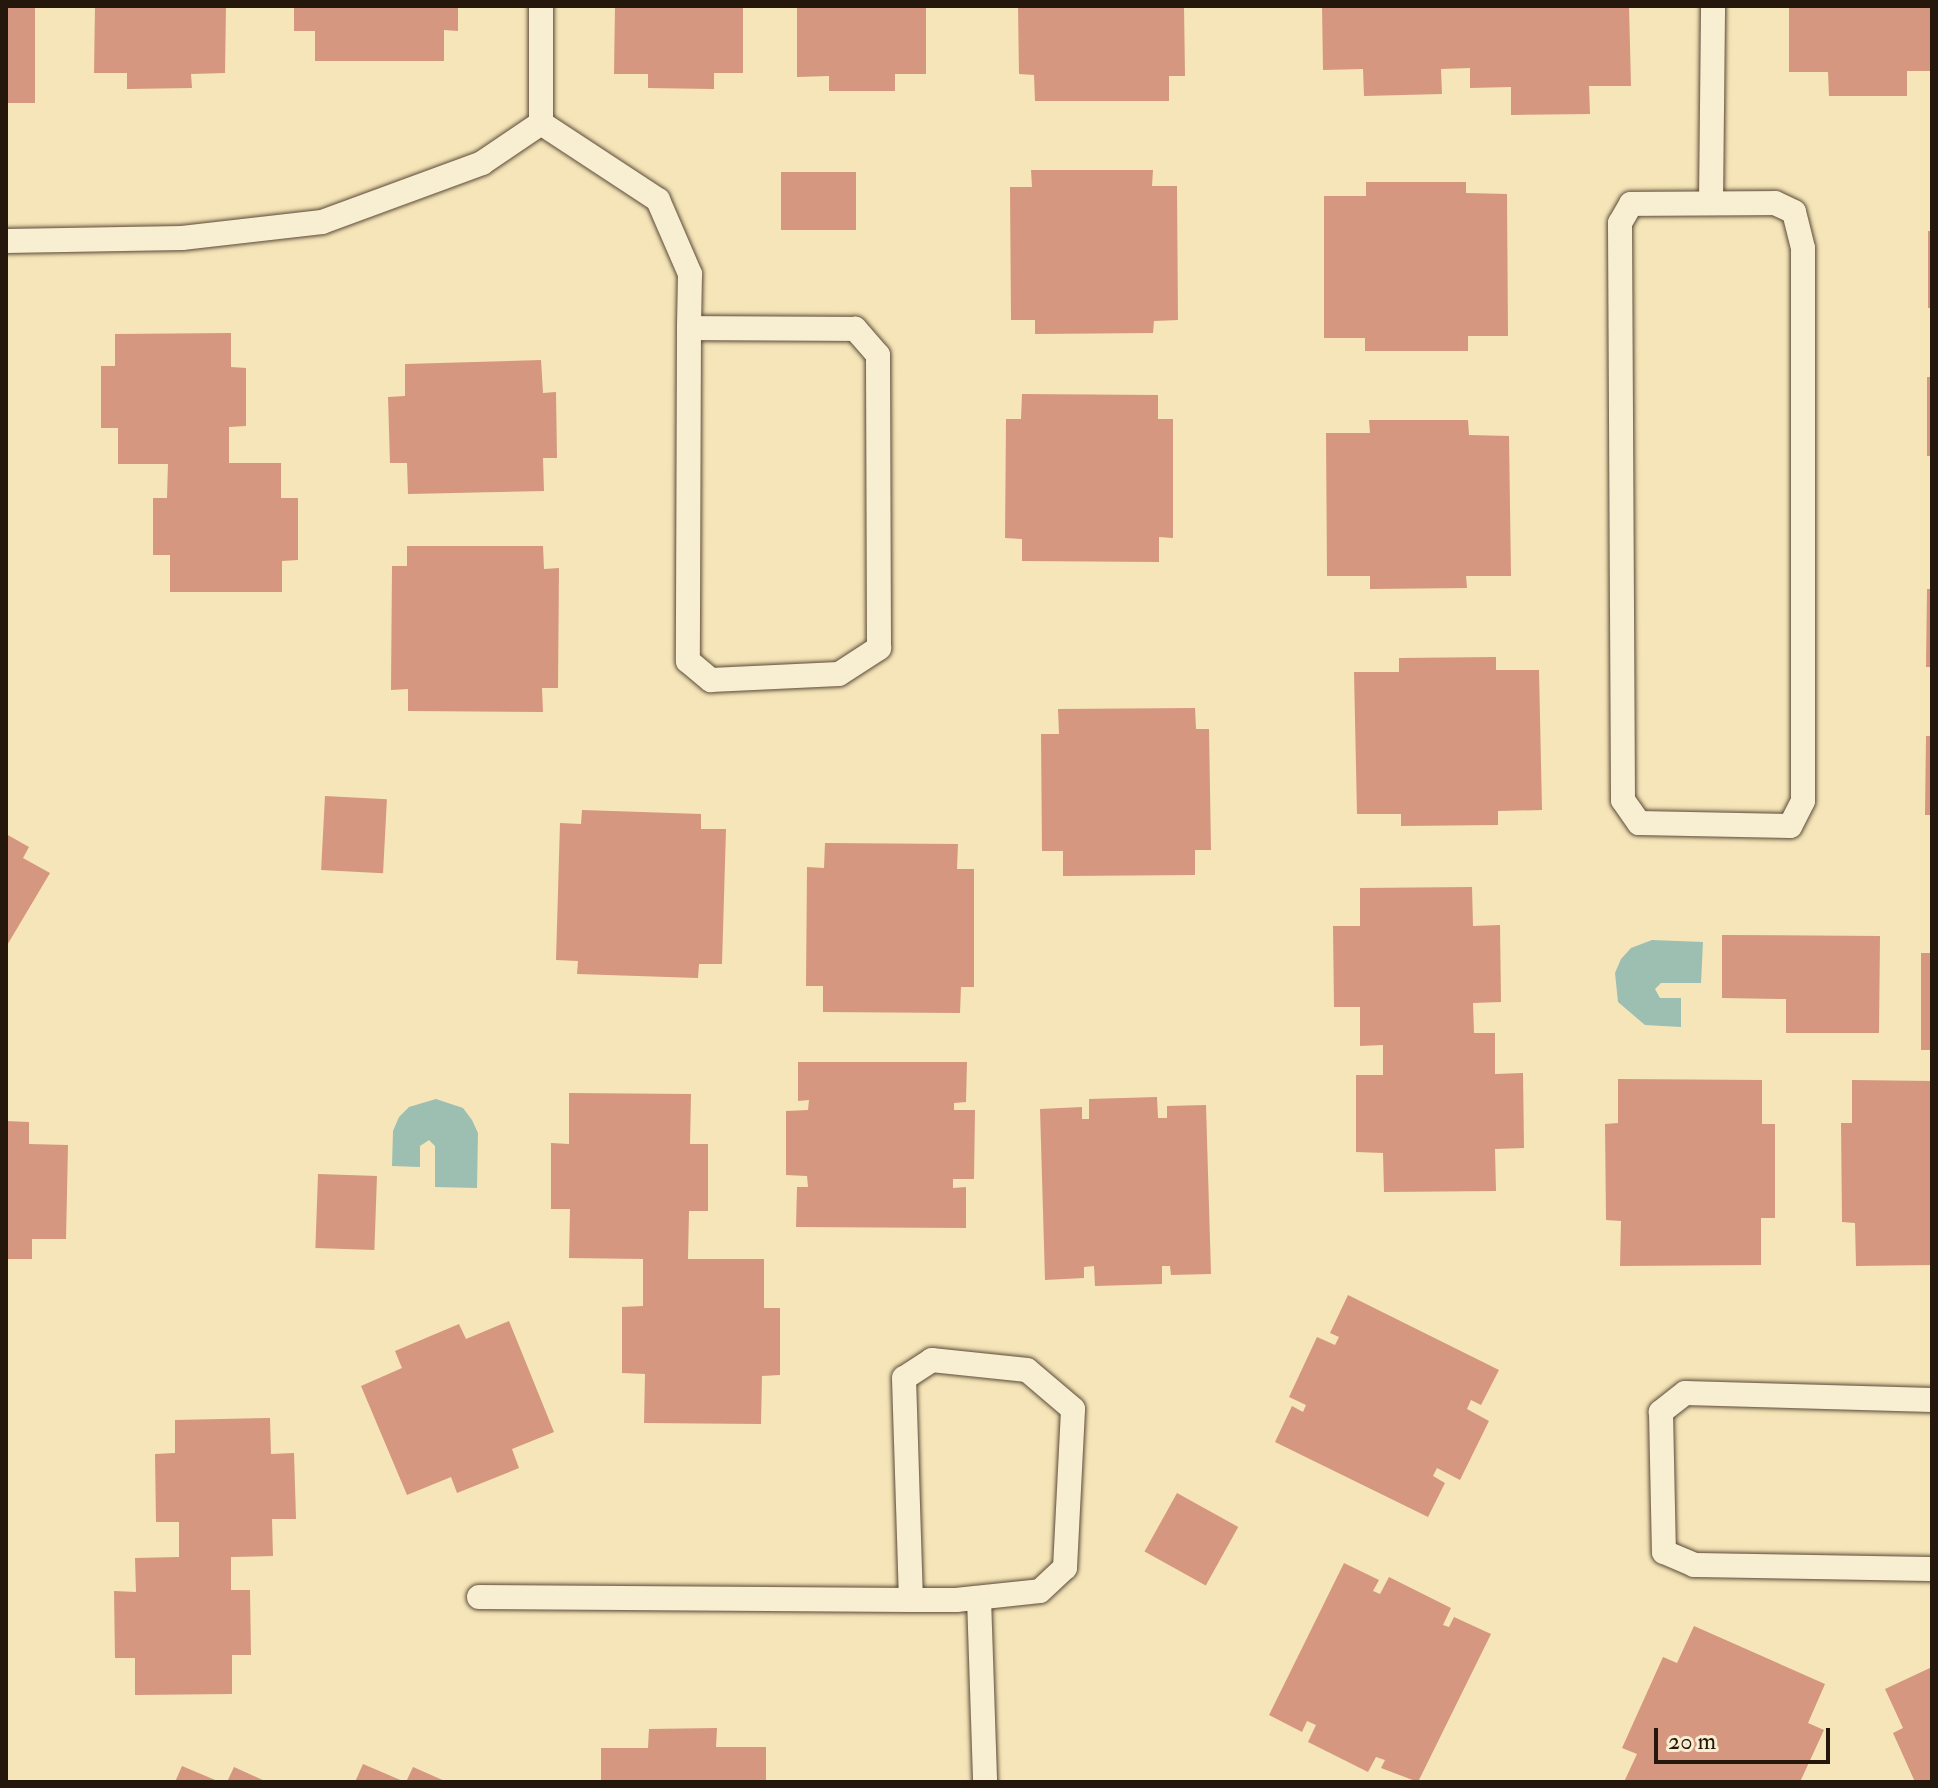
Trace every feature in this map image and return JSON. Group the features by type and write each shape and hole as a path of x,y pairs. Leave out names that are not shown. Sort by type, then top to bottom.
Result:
{"lane":[{"path":"541,6 541,123"},
{"path":"1711,203 1713,6"},
{"path":"6,241 182,238 322,222 482,163 541,123"},
{"path":"541,123 658,200 690,274 689,328 688,661 711,680 839,674 879,648 878,355 855,329 689,328"},
{"path":"1711,203 1775,203 1794,212 1803,248 1803,801 1790,826 1639,823 1623,800 1620,223 1631,204 1711,203"},
{"path":"479,1597 911,1600 979,1598 1040,1591 1065,1568 1073,1409 1027,1370 932,1360 904,1378 911,1600"},
{"path":"1932,1400 1685,1393 1661,1412 1664,1552 1694,1565 1932,1569"},
{"path":"979,1598 985,1782"}],"shaded area":[{"path":"1652,940 1703,942 1701,983 1661,983 1655,989 1660,998 1681,998 1681,1027 1645,1025 1618,1002 1615,973 1621,959 1631,948"},
{"path":"436,1099 463,1108 478,1133 477,1188 435,1187 435,1146 429,1140 420,1146 420,1167 392,1166 393,1131 399,1117 409,1107"}],"building":[{"path":"6,6 35,6 35,103 6,103"},
{"path":"95,6 226,6 225,73 191,74 192,88 127,89 127,73 94,73"},
{"path":"294,6 458,6 458,31 444,30 444,61 315,61 315,31 294,31"},
{"path":"615,6 743,6 743,73 714,73 714,89 648,88 648,74 614,74"},
{"path":"797,6 926,6 926,74 895,74 895,91 829,91 829,76 797,77"},
{"path":"1018,6 1184,6 1185,76 1169,76 1169,101 1035,101 1034,75 1019,74"},
{"path":"1322,6 1629,6 1631,86 1589,86 1590,114 1511,115 1511,87 1470,88 1470,68 1441,69 1442,94 1364,96 1363,69 1323,70"},
{"path":"1789,6 1932,6 1932,71 1907,71 1907,96 1829,96 1828,72 1789,72"},
{"path":"1031,170 1153,170 1152,186 1177,186 1178,320 1154,321 1153,333 1035,334 1035,320 1011,320 1010,187 1032,187"},
{"path":"781,172 856,172 856,230 781,230"},
{"path":"1366,182 1466,182 1466,193 1507,194 1508,336 1468,336 1468,351 1365,351 1365,338 1324,338 1324,196 1366,196"},
{"path":"1928,231 1932,231 1932,308 1928,308"},
{"path":"231,333 231,367 246,368 246,426 229,427 229,463 281,463 281,498 298,498 298,560 282,561 282,592 170,592 170,555 153,555 153,498 167,498 168,464 118,464 118,428 101,428 101,366 115,366 115,334"},
{"path":"541,360 543,393 556,392 557,458 543,458 544,491 408,494 407,463 390,463 388,397 405,396 405,364"},
{"path":"1927,377 1932,377 1932,456 1927,456"},
{"path":"1022,394 1158,395 1158,419 1173,419 1173,538 1159,537 1159,562 1022,561 1022,539 1005,538 1006,419 1021,419"},
{"path":"1369,420 1468,420 1469,435 1509,436 1511,576 1466,576 1467,588 1370,589 1370,576 1327,576 1326,433 1370,433"},
{"path":"407,546 543,546 544,569 559,568 558,688 542,688 543,712 408,711 408,689 391,690 392,566 407,566"},
{"path":"1927,589 1932,589 1932,667 1926,667"},
{"path":"1496,657 1496,670 1539,670 1542,810 1498,811 1498,825 1401,826 1401,814 1357,814 1354,672 1399,672 1399,658"},
{"path":"1195,708 1196,729 1209,729 1211,850 1195,850 1195,875 1063,876 1063,851 1042,851 1041,734 1059,734 1058,709"},
{"path":"1926,736 1932,736 1932,815 1925,815"},
{"path":"325,796 387,799 383,873 321,870"},
{"path":"582,810 701,814 701,829 726,829 722,964 699,964 698,978 577,974 578,961 556,960 560,823 581,824"},
{"path":"6,834 29,847 23,858 50,873 6,947"},
{"path":"825,843 958,844 957,869 974,869 974,987 961,987 960,1013 823,1012 823,986 806,986 807,867 824,868"},
{"path":"1472,887 1473,926 1500,925 1501,1002 1473,1003 1474,1033 1495,1033 1495,1074 1523,1073 1524,1148 1495,1149 1496,1191 1384,1192 1383,1153 1356,1152 1356,1075 1383,1075 1383,1045 1360,1046 1360,1007 1334,1007 1333,926 1360,926 1360,888"},
{"path":"1722,935 1880,936 1879,1033 1786,1033 1786,999 1722,998"},
{"path":"1921,953 1932,953 1932,1050 1921,1050"},
{"path":"798,1062 967,1062 966,1102 954,1103 954,1110 975,1110 974,1179 953,1179 953,1188 966,1187 966,1228 796,1227 797,1187 808,1187 807,1176 786,1175 786,1111 808,1110 809,1100 798,1101"},
{"path":"1618,1079 1762,1080 1762,1124 1775,1124 1775,1218 1761,1218 1761,1265 1620,1266 1621,1221 1606,1220 1605,1124 1618,1123"},
{"path":"1852,1080 1932,1081 1932,1265 1856,1266 1855,1223 1842,1222 1841,1123 1852,1123"},
{"path":"569,1093 691,1094 690,1144 708,1144 708,1211 689,1211 688,1259 764,1259 764,1308 780,1308 780,1375 762,1376 761,1424 644,1423 645,1374 622,1373 622,1307 643,1306 643,1259 569,1258 570,1209 551,1209 551,1143 569,1144"},
{"path":"1157,1097 1158,1118 1167,1118 1167,1106 1206,1105 1211,1274 1171,1275 1170,1266 1162,1266 1162,1284 1095,1286 1094,1266 1084,1267 1084,1278 1045,1280 1040,1109 1082,1107 1082,1119 1089,1119 1089,1099"},
{"path":"6,1121 29,1122 29,1144 68,1145 66,1239 32,1239 32,1259 6,1259"},
{"path":"318,1174 377,1176 374,1250 315,1248"},
{"path":"1348,1295 1499,1370 1481,1405 1471,1400 1467,1409 1489,1421 1460,1480 1437,1468 1433,1476 1445,1483 1428,1517 1275,1442 1292,1406 1303,1412 1306,1405 1289,1397 1317,1337 1335,1345 1339,1337 1330,1333"},
{"path":"509,1321 554,1432 512,1449 519,1468 457,1493 451,1477 407,1495 361,1386 402,1368 395,1351 459,1324 466,1339"},
{"path":"270,1418 271,1454 294,1453 296,1519 272,1519 273,1556 231,1557 231,1590 250,1590 251,1655 232,1655 232,1694 135,1695 135,1658 115,1658 114,1591 136,1592 135,1558 179,1557 179,1522 156,1522 155,1454 175,1453 175,1420"},
{"path":"1177,1493 1238,1527 1206,1586 1145,1552"},
{"path":"1344,1563 1379,1580 1373,1591 1380,1594 1389,1577 1451,1608 1443,1625 1449,1627 1454,1617 1491,1634 1418,1782 1381,1768 1385,1760 1376,1757 1368,1772 1308,1742 1316,1725 1307,1721 1302,1732 1269,1715"},
{"path":"1694,1626 1825,1684 1808,1723 1824,1730 1800,1782 1624,1782 1637,1754 1622,1748 1663,1657 1677,1663"},
{"path":"1932,1667 1932,1782 1915,1782 1893,1733 1903,1728 1885,1689"},
{"path":"717,1728 716,1747 766,1747 766,1782 601,1782 601,1748 648,1748 649,1729"},
{"path":"363,1764 405,1782 355,1782"},
{"path":"182,1766 220,1782 175,1782"},
{"path":"234,1767 267,1782 227,1782"},
{"path":"413,1767 447,1782 406,1782"}]}
